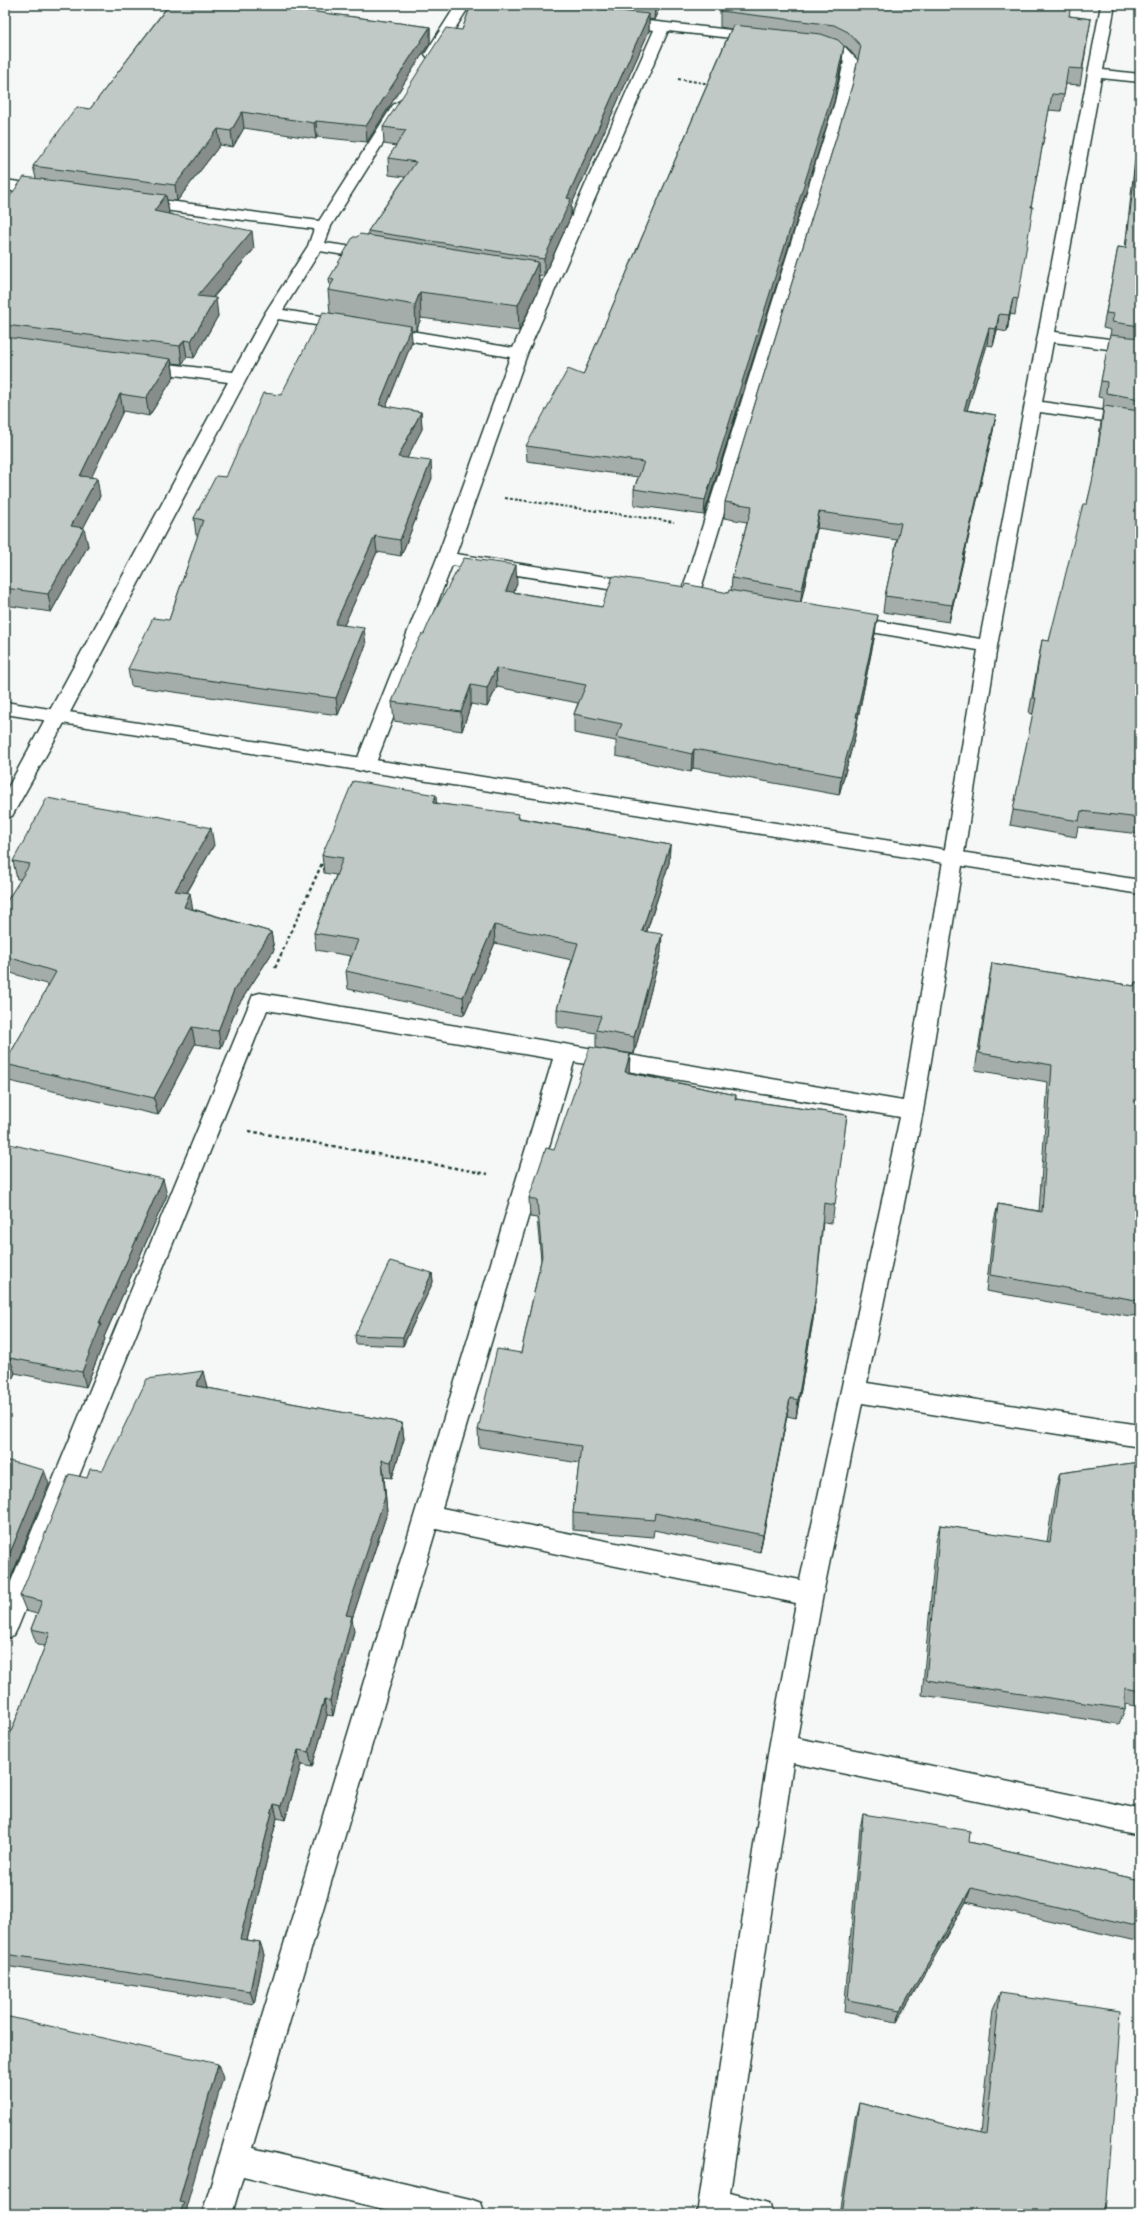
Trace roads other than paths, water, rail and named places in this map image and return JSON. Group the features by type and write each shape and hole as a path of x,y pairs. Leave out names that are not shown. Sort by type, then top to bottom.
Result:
{"street":[{"path":"425,65 463,5"},
{"path":"757,2214 712,2209 782,1748 810,1594 912,1111 952,858 988,646 1034,406 1045,336 1049,328 1108,5"},
{"path":"607,20 773,39"},
{"path":"366,765 446,558 468,492 519,354 543,283 643,74 663,26"},
{"path":"446,558 683,594 712,528 842,102 851,61 847,53 836,47 804,42"},
{"path":"1095,73 1140,78"},
{"path":"5,811 58,716 273,313 316,246 323,226 408,92"},
{"path":"5,185 59,192"},
{"path":"122,200 323,226"},
{"path":"316,246 386,257"},
{"path":"273,313 519,354"},
{"path":"1045,336 1140,348"},
{"path":"129,364 238,378"},
{"path":"1034,406 1140,421"},
{"path":"832,619 988,646"},
{"path":"5,708 1140,887"},
{"path":"5,1627 260,1001 912,1111"},
{"path":"217,2214 566,1053"},
{"path":"853,1391 1140,1436"},
{"path":"428,1516 810,1594"},
{"path":"782,1748 1140,1822"},
{"path":"234,2159 470,2214"}]}
